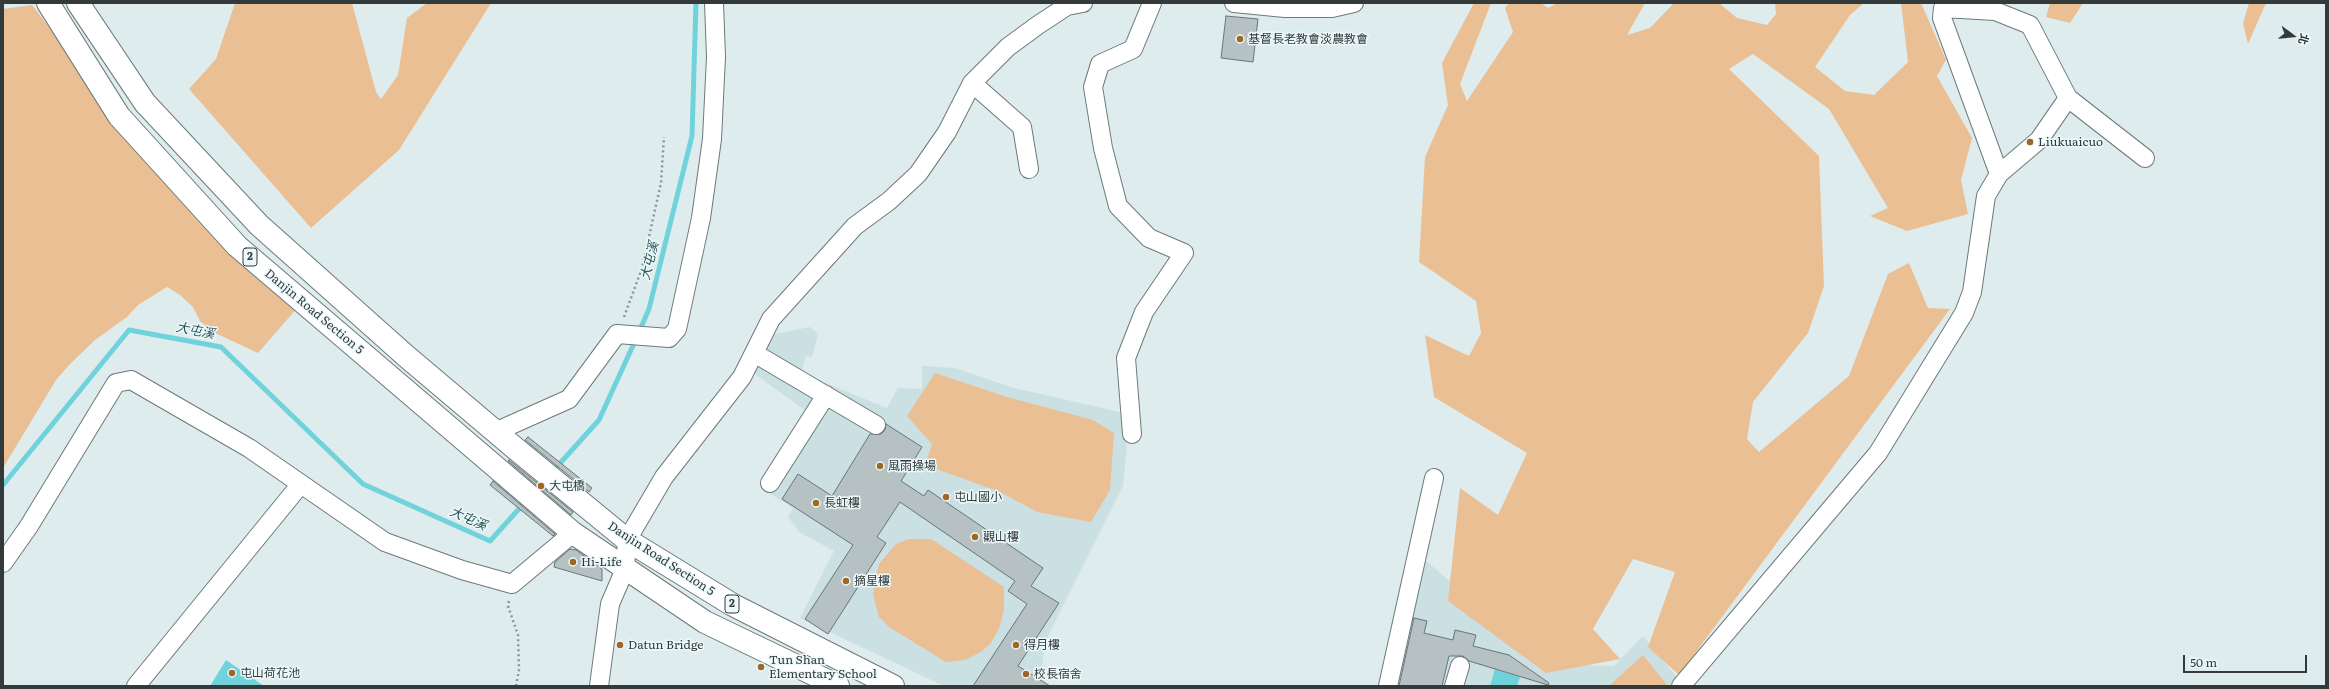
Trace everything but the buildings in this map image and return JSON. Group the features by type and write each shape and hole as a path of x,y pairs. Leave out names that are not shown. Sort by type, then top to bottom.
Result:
{"main road":[{"name":"Danjin Road Section 5","path":"48,3 119,116 237,246 570,531"},
{"name":"2","path":"78,3 145,103 259,224 406,356 495,432"},
{"name":"Danjin Road Section 5","path":"495,432 582,505 627,540 733,604 893,686"},
{"name":"2","path":"570,531 705,622 834,684"},
{"path":"834,684 840,660"}],"street":[{"path":"495,432 569,399 622,335 658,339 669,338 677,329 701,218 712,139 716,56 714,3"},
{"path":"599,686 610,604 625,569 627,540 664,478 742,377 771,320 855,226 889,202 918,174 946,132 972,83 1008,47 1038,25 1067,6 1082,3"},
{"path":"1132,434 1126,358 1144,312 1184,253 1149,238 1118,206 1103,148 1093,87 1100,64 1133,49 1152,3"},
{"path":"1234,3 1285,8 1332,8 1354,3"},
{"path":"1999,174 1942,18 1943,8 1995,11 2030,25 2068,98 2145,158"},
{"path":"972,83 1022,127 1029,169"},
{"path":"1681,686 1878,453 1964,313 1972,292 1986,196 1999,174 2039,140 2068,98"},
{"path":"754,353 876,425"},
{"path":"3,563 29,526 116,383 131,380 249,448 300,485 384,542 462,570 512,584 570,531"},
{"path":"770,483 826,396"},
{"path":"1388,686 1434,478"},
{"path":"136,686 300,485"},
{"path":"1454,686 1460,666"}],"path":[{"path":"622,335 642,268 661,183 664,137"},
{"path":"512,584 508,606 518,635 519,670 516,686"}],"shaded area":[{"path":"235,3 352,3 376,92 381,99 398,75 407,18 427,3 491,3 399,150 311,228 189,89 216,59"},
{"path":"1474,3 1491,3 1460,84 1467,101 1513,32 1505,8 1509,3 1541,3 1548,8 1557,3 1645,3 1627,35 1650,28 1674,3 1719,3 1737,18 1767,25 1776,14 1775,3 1864,3 1850,15 1815,67 1845,91 1874,95 1908,62 1901,3 1921,3 1946,60 1937,76 1972,138 1961,180 1968,214 1907,231 1870,216 1888,208 1829,109 1753,54 1729,69 1819,156 1824,286 1808,333 1753,402 1747,439 1759,452 1849,376 1888,274 1909,263 1928,308 1950,309 1679,675 1648,647 1675,572 1633,559 1593,629 1620,659 1546,673 1448,601 1460,488 1498,515 1527,453 1434,397 1425,335 1469,356 1481,333 1476,301 1419,262 1425,157 1448,105 1442,63"},
{"path":"2050,3 2083,3 2070,23 2046,17"},
{"path":"2249,3 2266,3 2248,44 2243,23"},
{"path":"32,5 168,181 298,307 258,353 213,332 200,321 193,307 180,295 167,287 138,305 127,317 95,340 70,364 56,380 3,468 3,9"},
{"name":"屯山國小","path":"810,327 818,334 812,357 806,356 801,373 887,408 898,388 922,389 922,366 955,368 1014,388 1120,412 1127,445 1123,486 1045,642 1041,676 1048,686 944,686 800,618 834,551 799,532 788,517 793,508 759,487 806,411 752,372 770,335"},
{"path":"935,373 1007,397 1093,420 1114,433 1110,490 1091,522 1037,512 1000,492 925,465 932,444 907,416"},
{"path":"909,539 931,539 1004,587 1004,610 999,629 990,644 981,652 965,660 946,662 889,627 879,617 873,595 879,564 896,544"},
{"path":"1425,560 1546,664 1614,666 1643,636 1679,680 1673,686 1392,686"},
{"path":"1643,655 1668,686 1609,686"}],"water":[{"name":"屯山荷花池","path":"226,660 264,686 210,686"},
{"path":"1495,669 1520,677 1517,686 1490,686"}],"waterway":[{"name":"大屯溪","path":"639,332 649,309 692,136 696,3"},
{"name":"大屯溪","path":"3,485 129,330 221,347 363,484 490,541 527,500"},
{"name":"大屯溪","path":"553,471 599,420 636,339"}],"place":[{"name":"基督長老教會淡農教會","path":"1240,39"},
{"name":"Liukuaicuo","path":"2030,142"},
{"name":"風雨操場","path":"880,466"},
{"name":"大屯橋","path":"541,486"},
{"name":"屯山國小","path":"946,497"},
{"name":"長虹樓","path":"816,503"},
{"name":"觀山樓","path":"975,537"},
{"name":"Hi-Life","path":"573,562"},
{"name":"摘星樓","path":"846,581"},
{"name":"Datun Bridge","path":"620,645"},
{"name":"得月樓","path":"1016,645"},
{"name":"Tun Shan Elementary School","path":"761,667"},
{"name":"屯山荷花池","path":"232,673"},
{"name":"校長宿舍","path":"1026,674"}]}
